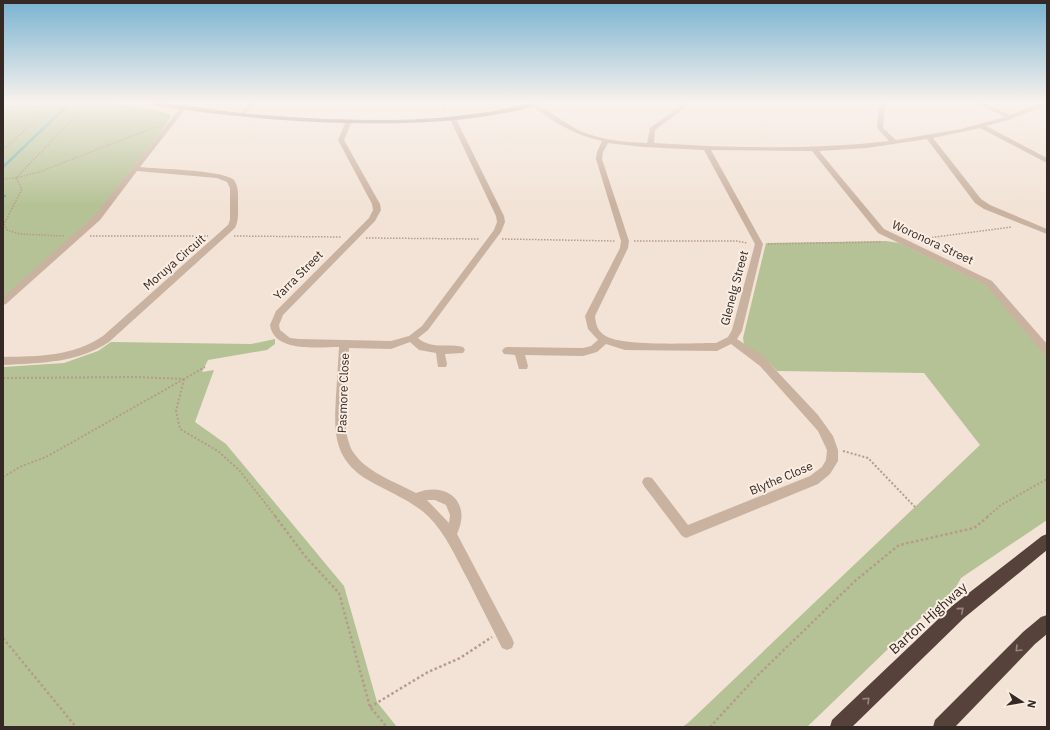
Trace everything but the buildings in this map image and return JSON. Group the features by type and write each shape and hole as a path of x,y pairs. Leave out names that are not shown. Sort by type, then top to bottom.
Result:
{"highway":[{"name":"Barton Highway","path":"838,727 958,612 1047,541"},
{"path":"942,727 1029,638 1047,623"}],"street":[{"path":"3,302 97,218 161,137"},
{"name":"Yarra Street","path":"342,137 341,140 378,210 372,219 282,310 277,317 274,324 277,334 288,341 390,345 412,338 424,328 500,227 501,219 462,137"},
{"path":"594,137 650,146 707,149 814,149 894,142 929,137"},
{"path":"650,146 651,137"},
{"path":"889,137 894,142"},
{"path":"929,137 978,201 987,207 1047,232"},
{"path":"1002,137 1047,161"},
{"path":"507,351 583,352 594,349 604,340 596,334 591,327 590,316 624,248 625,241 599,159 600,152 606,140"},
{"name":"Glenelg Street","path":"604,340 625,346 705,348 717,347 731,340 737,331 759,244 707,149"},
{"name":"Woronora Street","path":"814,149 874,224 886,234 974,275 989,284 1047,351"},
{"name":"Moruya Circuit","path":"3,361 66,357 95,347 223,236 232,226 234,220 234,188 231,181 217,176 136,169"},
{"path":"412,338 422,347 440,350 460,350"},
{"path":"731,340 758,358 819,423 828,435 832,448"},
{"name":"Pasmore Close","path":"344,344 340,427 346,452 350,459 364,472 415,499 434,514 450,534 507,643"},
{"path":"440,350 442,364"},
{"path":"519,351 522,366"},
{"name":"Blythe Close","path":"648,482 686,532 820,476 825,472 831,461 832,448"},
{"path":"415,499 424,495 432,494 441,495 452,502 457,518 455,526 450,534"}],"path":[{"path":"3,150 17,137"},
{"path":"16,178 55,137"},
{"path":"3,179 16,178 39,172 130,137"},
{"path":"16,178 22,188 3,224 7,230 20,234 78,236 737,241 759,244 901,241 1030,225"},
{"path":"3,477 22,466 46,457 205,367"},
{"path":"3,378 136,377 184,379"},
{"path":"184,379 176,411 180,429 218,451 239,470 305,556 340,594 370,707 388,727"},
{"path":"832,448 868,458 915,507"},
{"path":"710,727 758,675 855,581 899,545 974,528 1001,505 1047,479"},
{"path":"370,707 428,672 460,658 501,631"},
{"path":"3,638 76,727"}],"green space":[{"path":"3,137 157,137 94,217 3,298"},
{"path":"886,241 899,243 987,285 1047,355 1047,520 961,578 953,592 915,623 807,727 682,727 688,723 980,445 924,373 777,371 744,344 743,338 766,243"},
{"path":"275,339 275,344 267,350 208,360 202,372 214,370 195,422 226,444 344,586 377,702 397,727 3,727 3,367 64,363 98,351 111,342 251,344"}],"waterway":[{"path":"3,167 34,137"}]}
